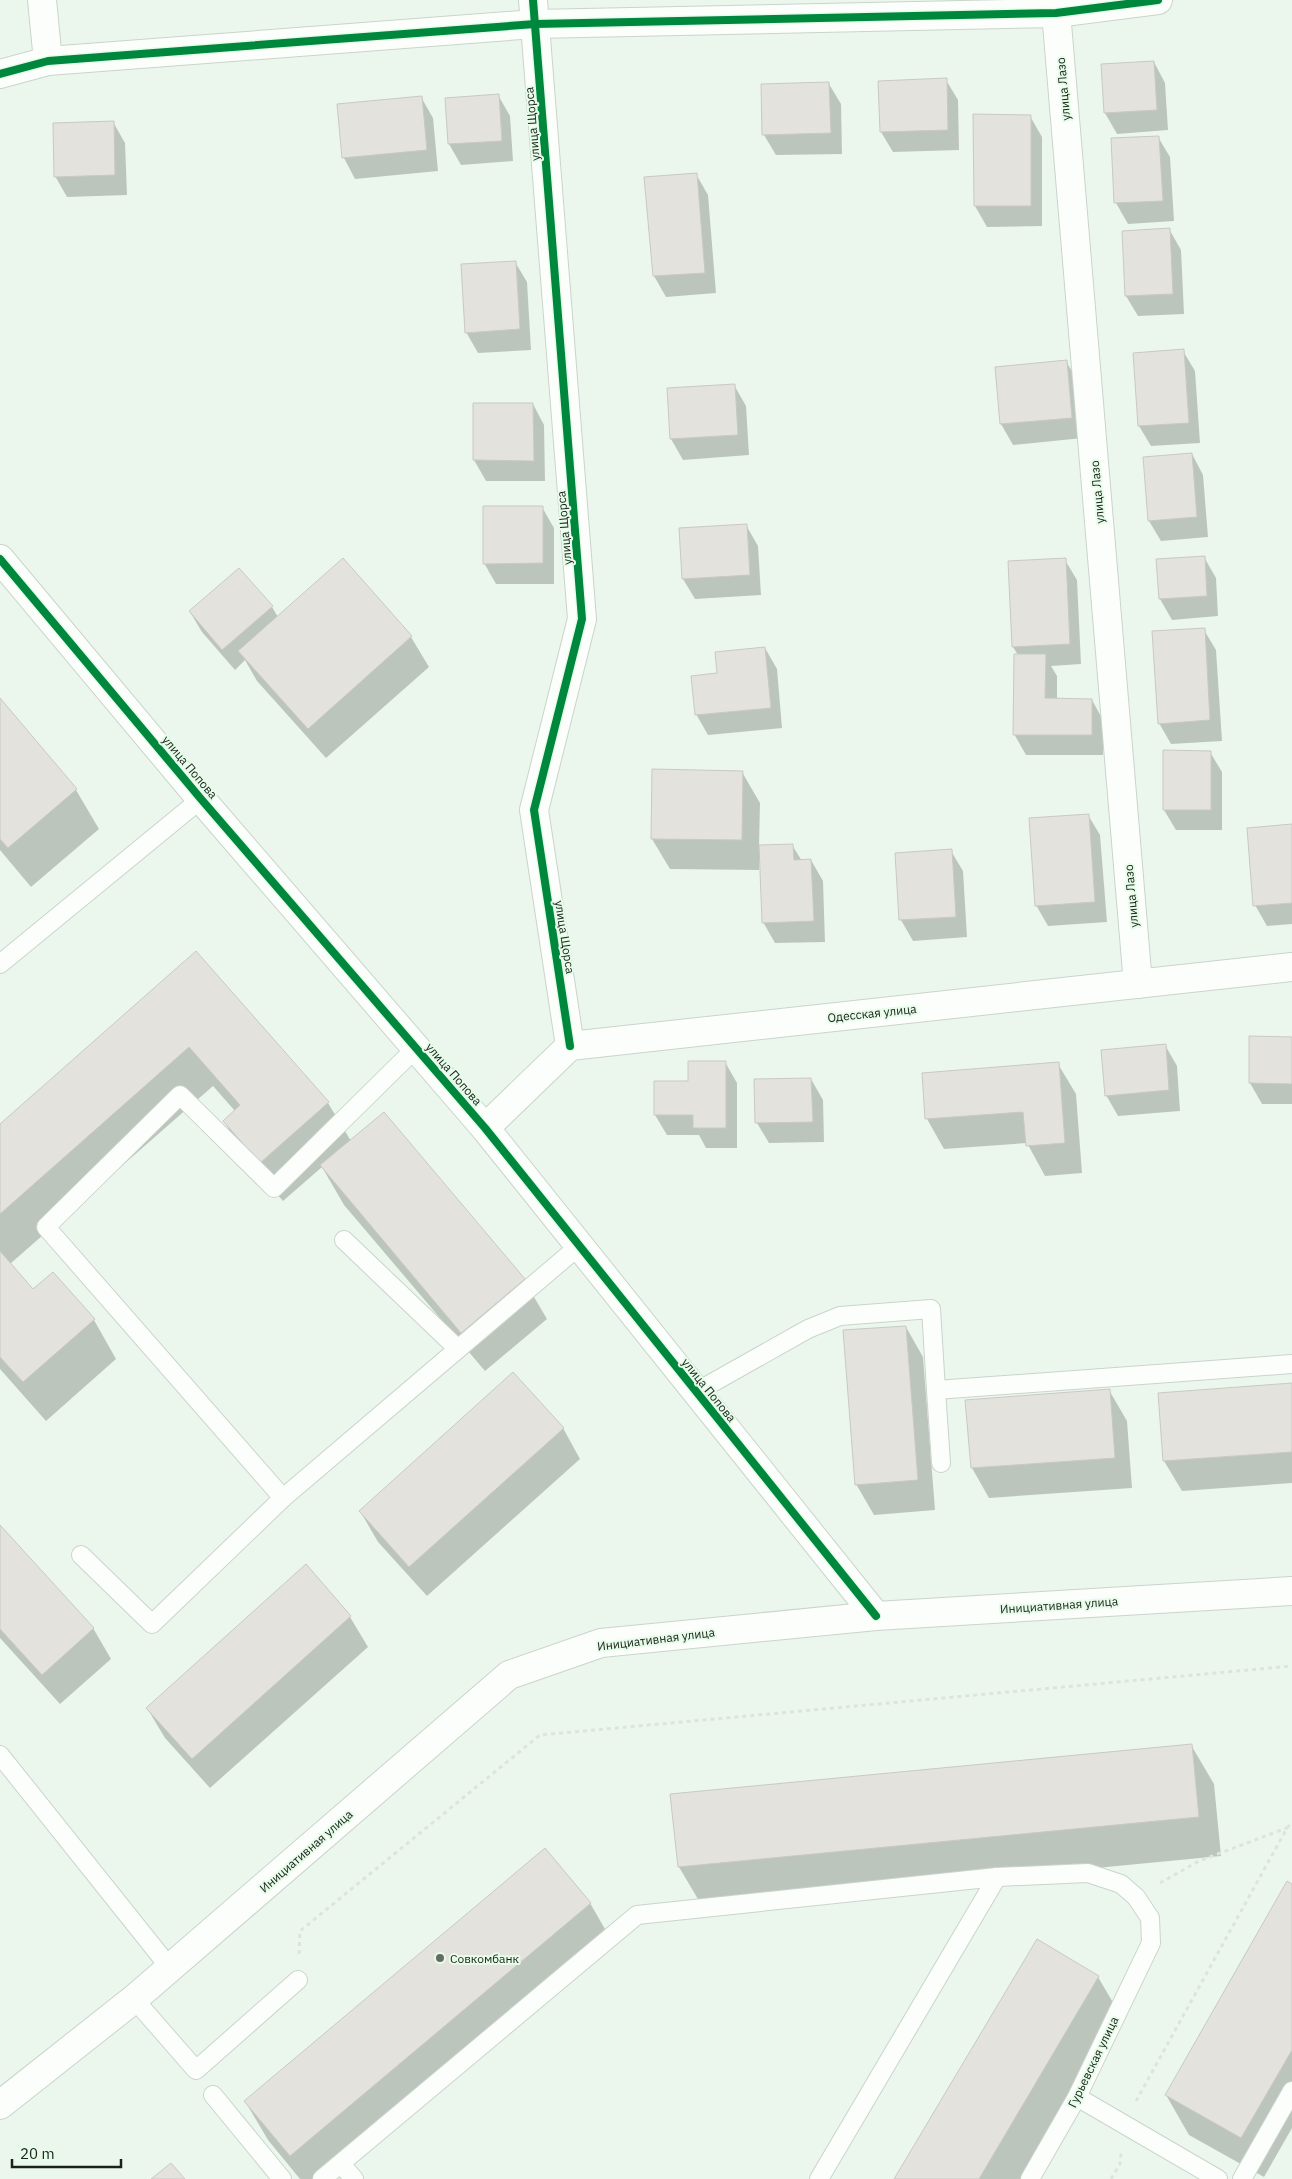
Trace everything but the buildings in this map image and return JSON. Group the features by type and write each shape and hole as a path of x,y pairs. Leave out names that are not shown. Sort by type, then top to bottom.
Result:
{"street":[{"path":"42,0 48,61"},
{"path":"0,74 48,61 534,12 1056,6 1158,0"},
{"name":"улица Лазо","path":"1056,6 1138,984"},
{"name":"улица Щорса","path":"534,12 582,618 534,810 570,1046"},
{"name":"улица Попова","path":"0,559 202,799 485,1128 876,1616"},
{"name":"Одесская улица","path":"570,1046 1292,967"},
{"path":"485,1128 570,1046"},
{"name":"Инициативная улица","path":"0,2105 134,2000 509,1675 601,1643 876,1616 1292,1591"}],"lane":[{"path":"0,964 202,799"},
{"path":"283,1498 46,1227 180,1096 274,1188 416,1048"},
{"path":"344,1240 458,1349"},
{"path":"81,1556 152,1624 283,1498 579,1246"},
{"path":"696,1392 808,1328 840,1316 931,1309 941,1462"},
{"path":"936,1390 1292,1364"},
{"path":"0,1755 170,1968"},
{"path":"322,2179 637,1915 997,1877 1088,1873 1121,1884 1136,1897"},
{"path":"819,2179 997,1877"},
{"name":"Гурьевская улица","path":"1030,2179 1077,2097 1151,1943 1150,1918 1136,1897"},
{"path":"134,2000 196,2070 298,1980"},
{"path":"1242,2179 1292,2091"},
{"path":"213,2096 282,2179"},
{"path":"1077,2097 1218,2179"},
{"path":"341,2164 354,2179"}],"path":[{"path":"298,1980 300,1931 540,1735 1292,1666"},
{"path":"1111,2179 1120,2164 1123,2124 1292,1822"},
{"path":"1136,1897 1199,1861 1292,1826"}],"cycle path":[{"path":"533,0 582,619 534,810 570,1046"},
{"path":"0,74 48,61 535,24 1056,13 1158,0"},
{"path":"0,559 201,799 485,1128 876,1616"}],"place":[{"name":"Совкомбанк","path":"440,1958"}]}
